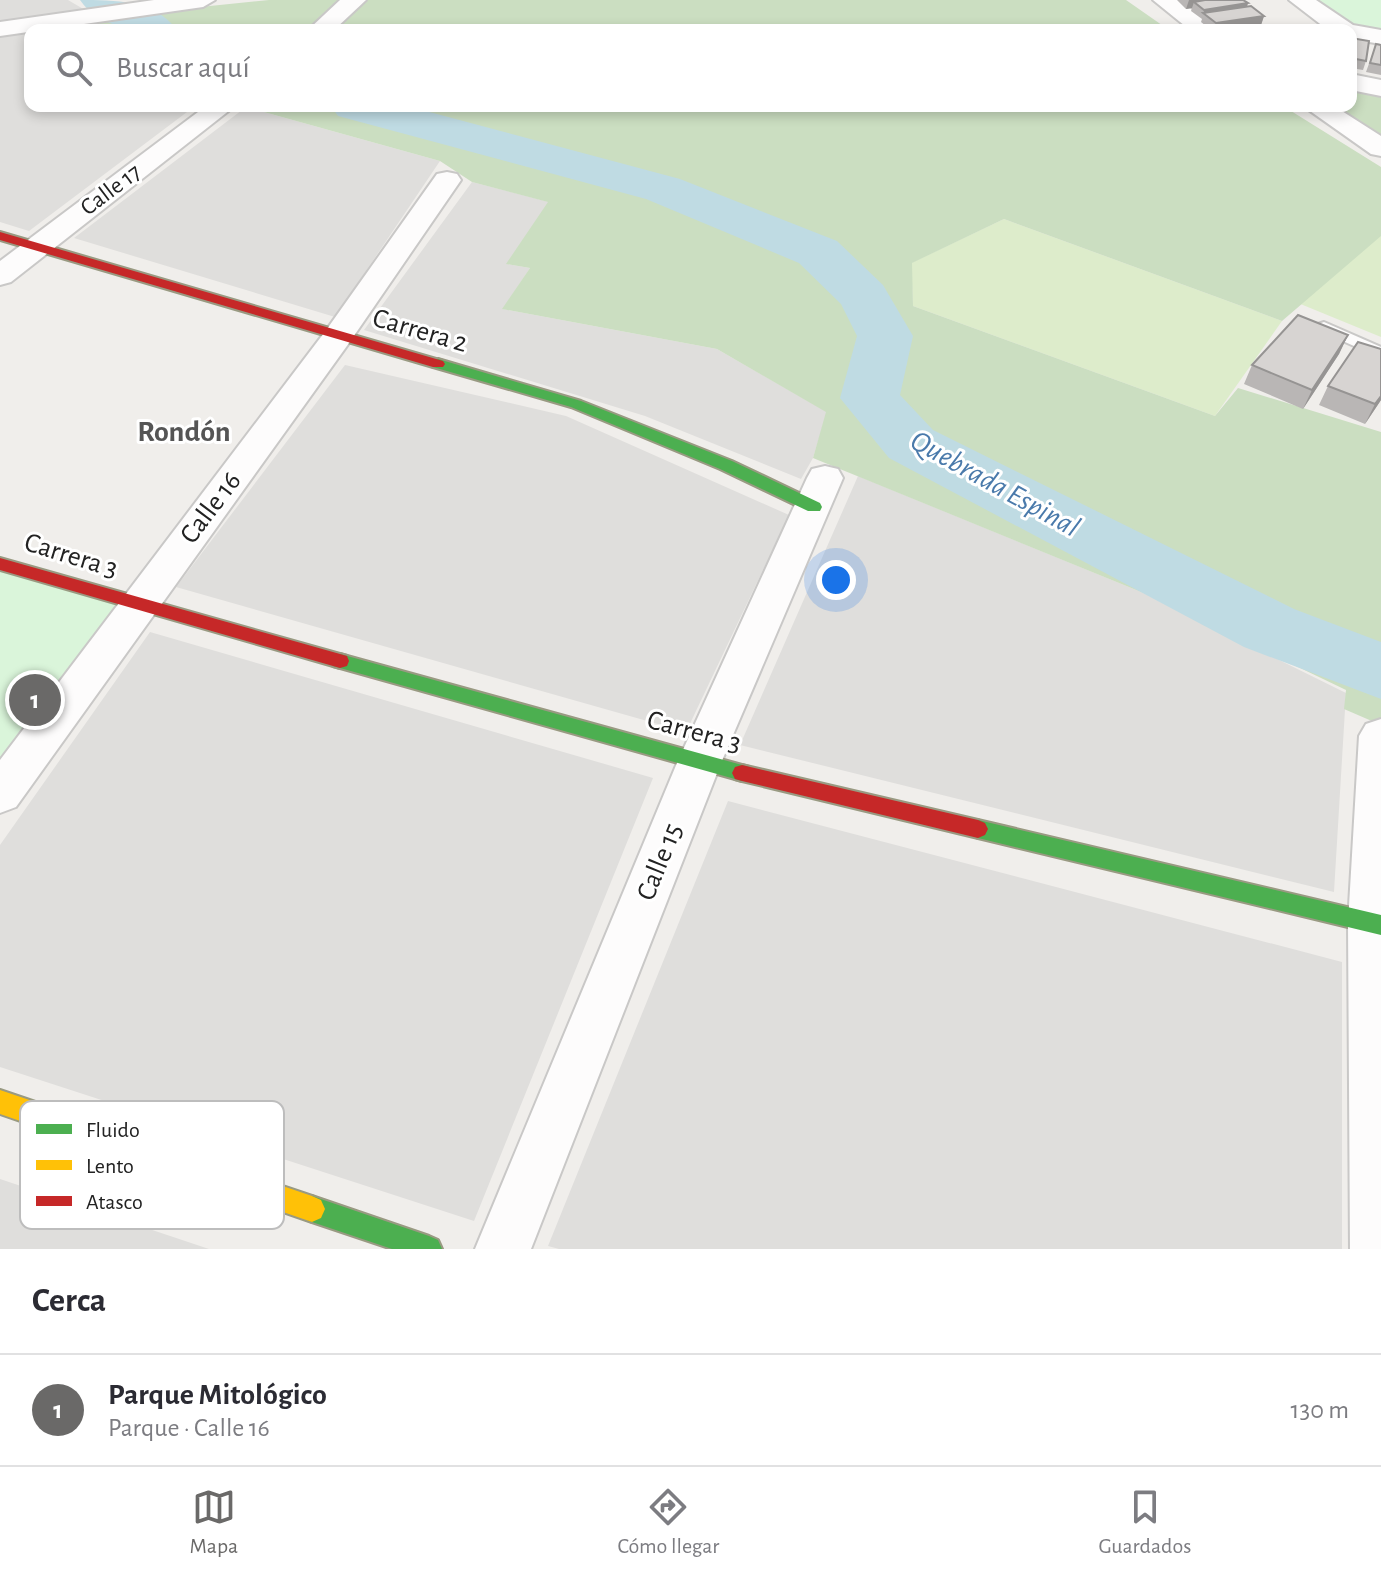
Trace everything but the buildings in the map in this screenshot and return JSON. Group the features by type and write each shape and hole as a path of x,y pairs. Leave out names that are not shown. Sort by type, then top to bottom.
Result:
{"street":[{"path":"34,24 203,0"},
{"path":"327,24 354,0"},
{"path":"1165,0 1197,24"},
{"path":"1301,0 1335,24"},
{"path":"0,29 24,25"},
{"path":"1357,83 1381,88"},
{"name":"Calle 17","path":"0,276 214,112"},
{"path":"1325,112 1381,148"},
{"name":"Calle 16","path":"0,794 338,336 447,180"},
{"name":"Carrera 2","path":"0,236 576,404 726,465 819,492"},
{"name":"Calle 15","path":"503,1249 699,763 819,492"},
{"name":"Carrera 3","path":"0,564 699,763 1377,924"},
{"path":"1378,1249 1377,924 1381,736"},
{"path":"0,1102 20,1109"},
{"path":"284,1199 429,1249"}],"lane":[{"path":"1324,327 1381,353"}],"shaded area":[{"path":"0,0 68,0 85,10 0,22"},
{"path":"24,32 24,112 187,112 29,231 0,222 0,36"},
{"path":"239,112 264,112 440,161 335,317 74,238"},
{"path":"472,182 549,202 507,264 530,268 503,309 717,349 827,412 813,458 801,479 645,416 364,330"},
{"path":"345,365 566,416 789,515 686,732 176,587"},
{"path":"858,476 1146,594 1346,693 1334,892 740,745"},
{"path":"150,632 653,778 474,1221 284,1159 284,1101 105,1101 0,1067 0,845"},
{"path":"728,801 1342,962 1342,1249 559,1249 548,1246"},
{"path":"0,1179 20,1186 20,1229 149,1229 209,1249 0,1249"}],"green space":[{"path":"269,0 345,0 313,24 92,24 142,13"},
{"path":"364,0 1126,0 1160,24 338,24"},
{"path":"1309,0 1381,0 1381,32 1357,30 1357,24 1345,24"},
{"path":"1357,86 1381,91 1381,138 1340,112 1357,112"},
{"path":"264,112 1293,112 1381,167 1381,236 1282,321 1004,219 912,263 913,306 1215,416 1238,388 1381,432 1381,725 1344,709 1346,690 1146,594 813,458 826,412 717,349 502,309 530,268 506,264 548,202 472,182 440,161"},
{"path":"1004,219 1282,321 1215,416 913,306 911,263"},
{"path":"1381,235 1381,337 1298,303"},
{"path":"0,564 138,605 0,794"}],"waterway":[{"name":"Quebrada Espinal","path":"100,0 145,24"},
{"name":"Quebrada Espinal","path":"376,112 663,189 818,252 864,297 885,336 870,398 911,444 1269,628 1381,671"}],"traffic: fast":[{"path":"438,364 576,404 726,465 814,507"},
{"path":"340,661 742,773"},
{"path":"978,829 1381,925"},
{"path":"312,1209 429,1249"}],"traffic: slow":[{"path":"0,1102 20,1109"},
{"path":"284,1199 312,1209"}],"traffic: jam":[{"path":"0,236 438,364"},
{"path":"0,564 340,661"},
{"path":"742,773 978,829"}],"place":[{"name":"Parque Mitológico","path":"35,700"}],"district":[{"name":"Rondón","path":"184,432"}]}
